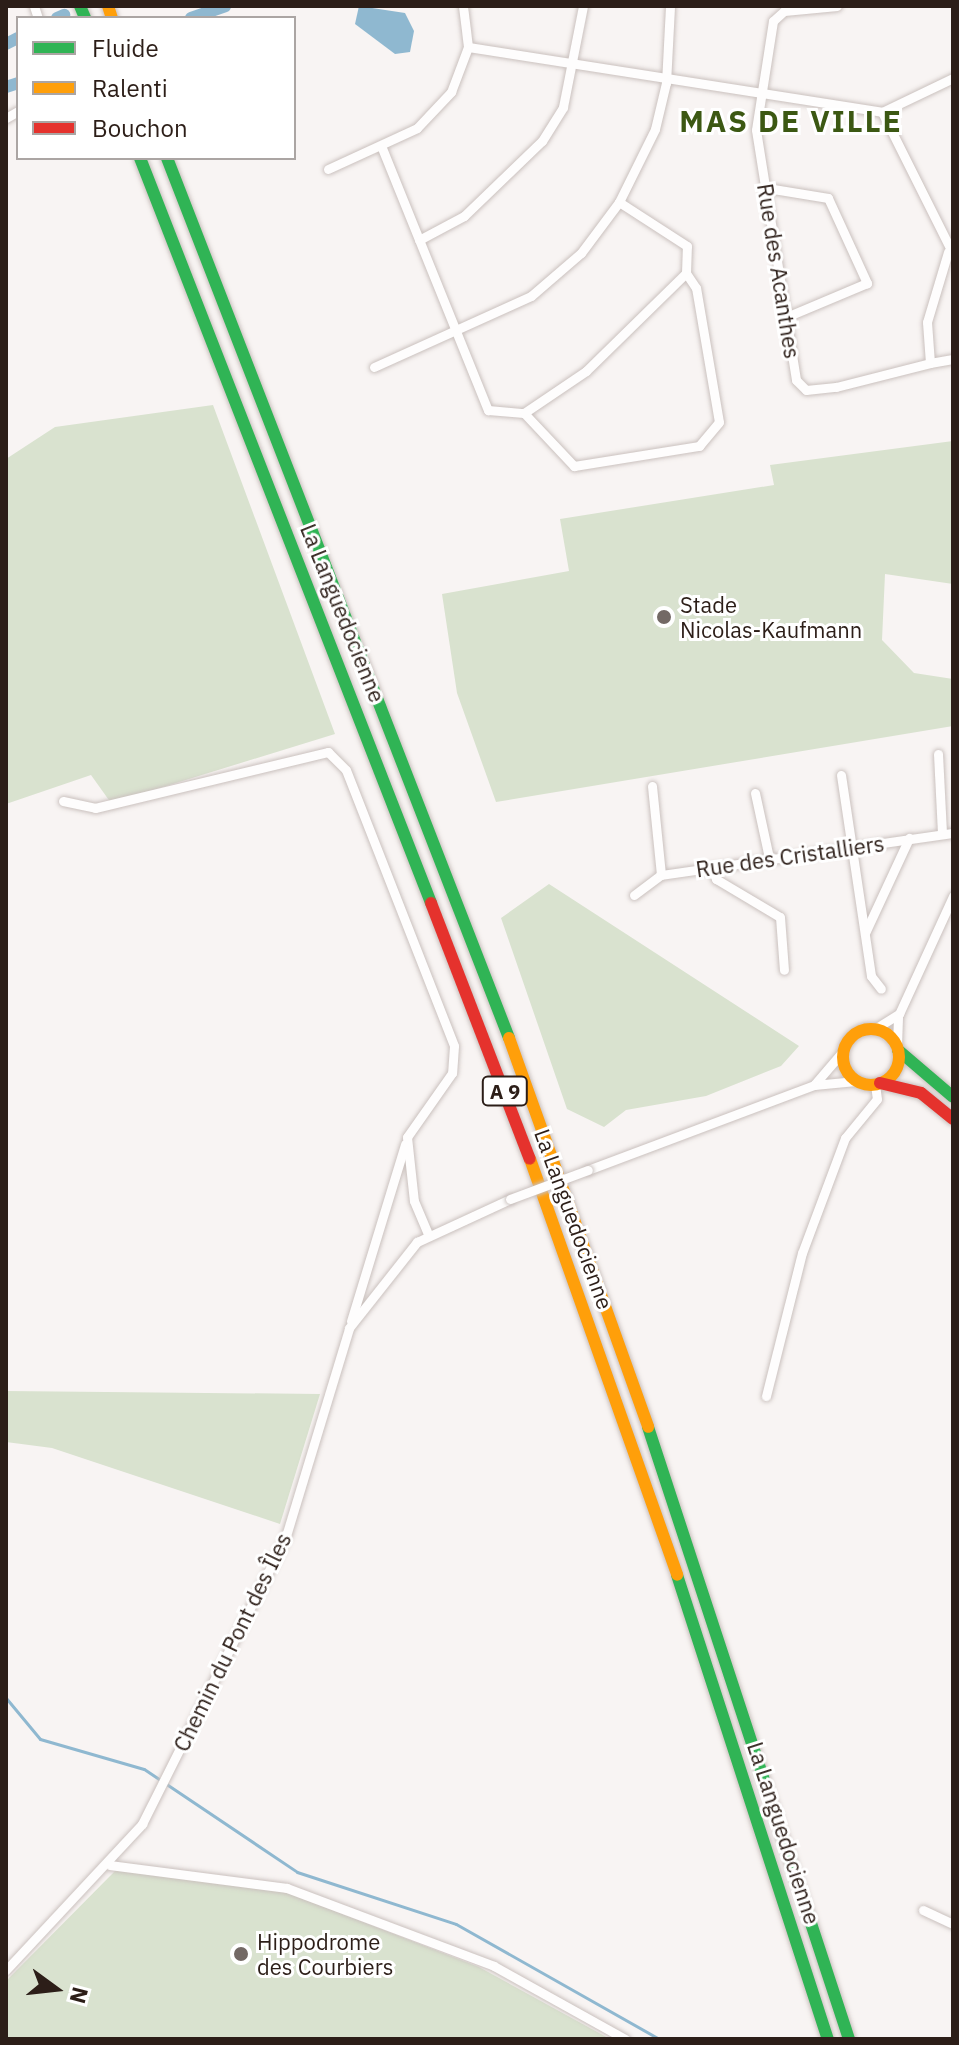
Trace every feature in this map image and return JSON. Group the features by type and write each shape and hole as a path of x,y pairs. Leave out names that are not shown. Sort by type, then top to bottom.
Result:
{"main road":[{"name":"La Languedocienne","path":"141,160 534,1168 715,1683 828,2039"},
{"name":"La Languedocienne","path":"168,160 584,1232 849,2039"},
{"path":"953,1097 873,1030 855,1034 844,1050 856,1081 921,1093 953,1119"},
{"path":"878,1084 896,1071 897,1048"}],"street":[{"path":"328,169 382,148 436,111 468,47 463,6"},
{"path":"419,240 464,216 542,141 563,107 583,6"},
{"path":"374,367 458,332 531,296 581,253 619,202 655,129 666,83 670,6"},
{"name":"Rue des Acanthes","path":"837,6 784,11 773,21 756,130 796,380 806,390 930,363"},
{"path":"468,47 761,98 882,112 953,78"},
{"path":"882,112 951,253 927,322 930,363 953,359"},
{"path":"382,148 488,410 524,413 582,468 699,446 712,435 719,422 696,288 686,273 687,246 619,202"},
{"path":"767,188 828,198 867,283 786,317"},
{"path":"524,413 586,371 686,273"},
{"path":"63,801 95,808 328,752 346,770 454,1046 452,1073 407,1137 349,1328"},
{"path":"938,754 948,833"},
{"path":"841,775 871,976 881,989"},
{"path":"652,786 661,875"},
{"path":"755,793 769,858"},
{"name":"Rue des Cristalliers","path":"634,895 661,875 948,833"},
{"path":"865,933 909,838"},
{"path":"712,868 716,879 780,917 784,970"},
{"path":"897,1048 899,1014 953,896"},
{"path":"873,1030 899,1014"},
{"path":"814,1085 844,1050"},
{"path":"814,1085 856,1081"},
{"path":"766,1396 802,1253 845,1138 877,1099 878,1084"},
{"name":"Chemin du Pont des Îles","path":"6,1970 110,1865 157,1794 286,1536 349,1328 429,1236 510,1199 814,1085"},
{"path":"407,1137 414,1201 429,1236"},
{"path":"110,1865 287,1888 494,1966 625,2039"},
{"path":"923,1910 953,1924"}],"green space":[{"path":"213,405 335,734 111,803 91,775 6,804 6,459 55,427"},
{"name":"Stade Nicolas-Kaufmann","path":"953,441 953,584 885,574 882,640 914,673 953,679 953,726 496,802 457,693 442,594 569,571 560,519 774,485 770,465"},
{"path":"549,884 799,1046 781,1066 706,1096 626,1110 604,1127 567,1109 501,918"},
{"path":"6,1391 320,1394 280,1524 52,1448 6,1442"},
{"name":"Hippodrome des Courbiers","path":"117,1869 283,1891 479,1967 610,2039 6,2039 6,1981"}],"water":[{"path":"359,6 405,13 414,31 410,52 395,54 355,24"}],"waterway":[{"path":"197,16 225,6"},
{"path":"6,44 16,39"},
{"path":"6,87 16,84"},
{"path":"6,1698 40,1739 144,1769 297,1872 456,1924 659,2039"}],"traffic: fast":[{"path":"80,6 84,16"},
{"path":"141,160 431,903"},
{"path":"168,160 509,1038"},
{"path":"898,1050 953,1097"},
{"path":"648,1427 849,2039"},
{"path":"677,1575 828,2039"}],"traffic: slow":[{"path":"108,6 111,16"},
{"path":"871,1029 891,1037 899,1057 891,1077 871,1085 851,1077 843,1057 851,1037 871,1029"},
{"path":"509,1038 648,1427"},
{"path":"530,1159 677,1575"}],"traffic: jam":[{"path":"431,903 530,1159"},
{"path":"880,1083 921,1093 953,1119"}],"place":[{"name":"Stade Nicolas-Kaufmann","path":"664,617"},
{"name":"Hippodrome des Courbiers","path":"241,1954"}],"district":[{"name":"MAS DE VILLE","path":"791,121"}]}
